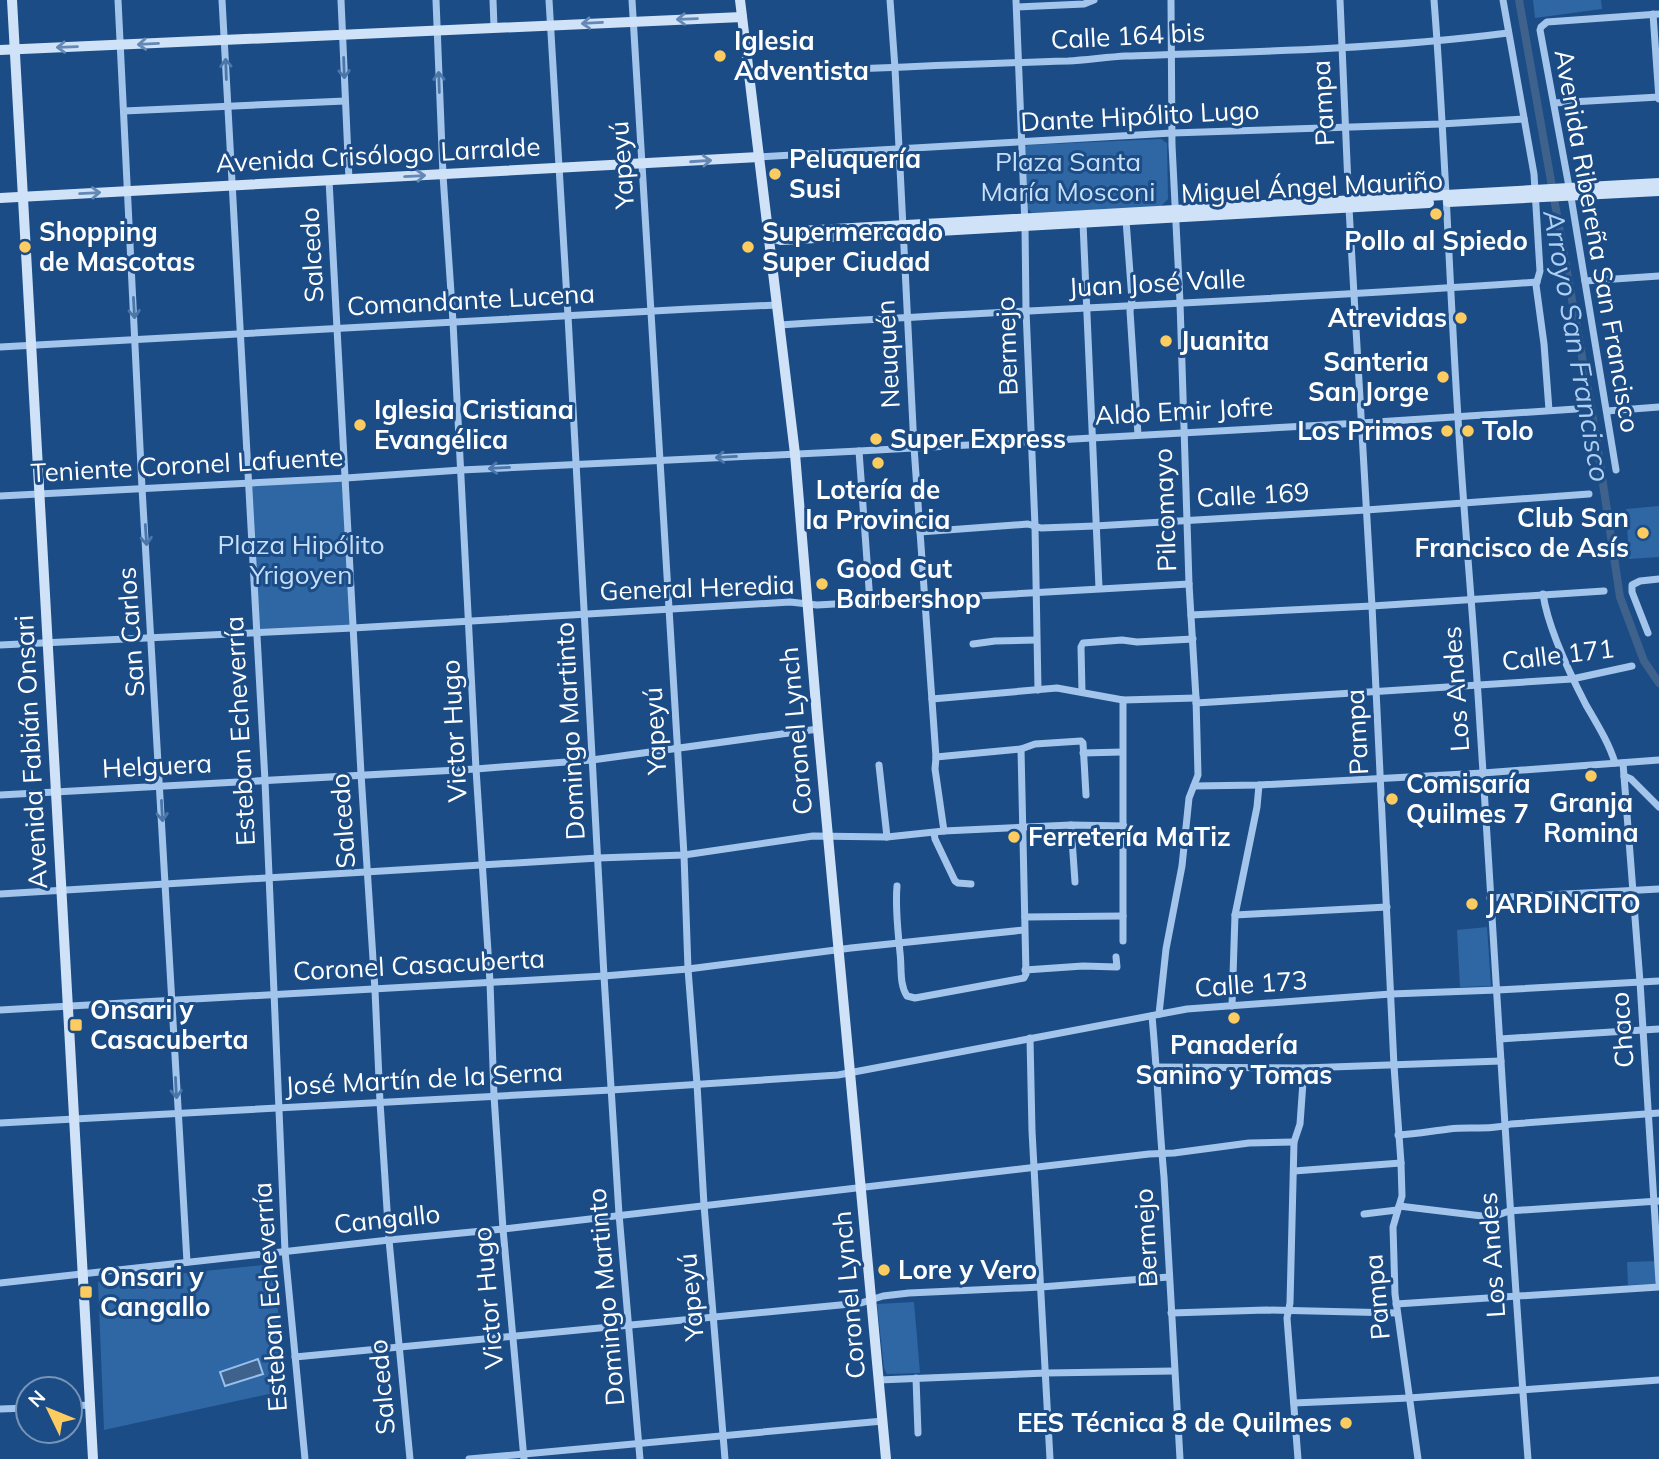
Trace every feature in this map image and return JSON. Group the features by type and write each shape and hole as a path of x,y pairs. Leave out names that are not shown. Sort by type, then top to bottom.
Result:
{"street":[{"name":"Avenida Fabián Onsari","path":"12,0 93,1459"},
{"name":"San Carlos","path":"118,0 142,488 187,1262"},
{"name":"Esteban Echeverría","path":"222,0 265,781 285,1251 304,1459"},
{"name":"Salcedo","path":"341,0 349,179"},
{"name":"Victor Hugo","path":"436,0 443,175 490,982 494,1096 524,1457"},
{"path":"493,0 494,27"},
{"name":"Domingo Martinto","path":"549,0 611,1090 640,1459"},
{"name":"Yapeyú","path":"632,0 684,855 688,969 725,1459"},
{"name":"Coronel Lynch","path":"740,0 794,454 886,1459"},
{"name":"Neuquén","path":"890,0 914,447 935,769 944,831"},
{"path":"1016,4 1084,4 1094,0"},
{"name":"Pilcomayo","path":"1155,1015 1182,866 1189,799 1198,775 1172,133 1171,0"},
{"name":"Pampa","path":"1340,0 1401,1163 1402,1196 1393,1227 1396,1304 1418,1459"},
{"name":"Los Andes","path":"1434,0 1457,417 1478,686 1509,1211 1528,1459"},
{"name":"Avenida Ribereña San Francisco","path":"1503,0 1537,195 1540,271 1537,282 1549,410"},
{"name":"Bermejo","path":"1016,4 1035,526 1038,690"},
{"path":"1553,103 1659,98 1656,14"},
{"name":"Avenida Ribereña San Francisco","path":"1616,470 1540,34 1541,26 1547,22 1656,14"},
{"path":"0,50 742,17"},
{"name":"Calle 164 bis","path":"749,74 1437,42 1508,33"},
{"path":"124,111 345,101"},
{"name":"Dante Hipólito Lugo","path":"760,157 1172,133 1524,119"},
{"name":"Avenida Crisólogo Larralde","path":"0,198 760,157"},
{"name":"Salcedo","path":"329,180 380,1102 389,1240 410,1459"},
{"name":"Miguel Ángel Mauriño","path":"768,236 781,240 903,229 1537,195 1659,183"},
{"name":"Miguel Ángel Mauriño","path":"1567,192 1659,191"},
{"name":"Miguel Ángel Mauriño","path":"1024,222 1083,223 1175,214"},
{"path":"1126,220 1138,435"},
{"path":"1083,223 1099,588"},
{"path":"1585,281 1659,276"},
{"name":"Juan José Valle","path":"780,325 1537,282"},
{"name":"Comandante Lucena","path":"0,347 777,305"},
{"path":"1607,411 1659,407"},
{"name":"Aldo Emir Jofre","path":"794,454 1576,409"},
{"path":"859,451 870,602"},
{"name":"Teniente Coronel Lafuente","path":"0,496 794,454"},
{"name":"Calle 169","path":"920,532 1028,524 1041,528 1095,526 1589,494"},
{"path":"1648,633 1632,592 1632,585 1640,581 1659,579"},
{"name":"General Heredia","path":"0,645 353,628 790,602 817,606 1189,584"},
{"path":"1191,615 1604,590"},
{"name":"Chaco","path":"1543,594 1545,610 1572,679 1624,776 1656,1201 1659,1285"},
{"path":"1083,692 1083,643 1192,639"},
{"path":"973,644 1036,640"},
{"name":"Calle 171","path":"932,699 1057,688 1123,700 1196,700 1376,692 1572,679 1632,666"},
{"path":"1123,700 1123,941"},
{"name":"Helguera","path":"0,795 476,769 592,760 818,729"},
{"path":"936,757 1081,741 1086,795"},
{"path":"1021,749 1025,974"},
{"path":"1083,753 1122,752"},
{"path":"1195,786 1259,786 1659,760"},
{"path":"879,765 887,837"},
{"path":"1624,776 1631,779 1659,807"},
{"path":"1232,1006 1235,915 1259,786"},
{"path":"1071,825 1075,882"},
{"path":"0,894 684,855 813,836 887,837 1022,827 1124,826"},
{"path":"934,833 955,881 971,884"},
{"path":"897,886 895,900 903,988 907,996 915,998 1025,974 1083,966 1117,967 1116,957"},
{"path":"1490,898 1659,889"},
{"path":"1235,915 1387,907"},
{"path":"1025,917 1123,916"},
{"name":"Coronel Casacuberta","path":"0,1010 604,976 688,969 1024,930"},
{"name":"Calle 173","path":"851,1073 1187,1009 1391,994 1659,981"},
{"name":"Bermejo","path":"1155,1015 1180,1459"},
{"path":"1500,1039 1659,1028"},
{"path":"1030,1038 1049,1459"},
{"path":"1156,1067 1304,1068 1500,1061"},
{"path":"1298,1459 1288,1312 1294,1142 1300,1124 1304,1068"},
{"name":"José Martín de la Serna","path":"0,1123 611,1090 851,1073"},
{"path":"1398,1135 1659,1113"},
{"name":"Cangallo","path":"0,1283 1249,1143 1294,1142"},
{"path":"1294,1171 1401,1163"},
{"path":"1364,1214 1398,1208 1489,1216 1509,1211 1656,1201"},
{"path":"295,1357 861,1303 883,1296 909,1293 1041,1287 1169,1277"},
{"path":"1396,1304 1659,1285"},
{"path":"1171,1313 1266,1310 1397,1313"},
{"path":"879,1380 1174,1371"},
{"path":"916,1378 918,1433"},
{"path":"1294,1404 1659,1380"},
{"path":"84,1405 90,1405"},
{"path":"469,1459 524,1457 883,1421"}],"green space":[{"path":"1533,0 1601,0 1602,9 1535,18"},
{"name":"Plaza Santa María Mosconi","path":"1161,139 1167,143 1168,199 1160,207 1032,213 1028,209 1025,146"},
{"name":"Plaza Hipólito Yrigoyen","path":"346,478 353,628 256,632 248,483"},
{"name":"Club San Francisco de Asís","path":"1659,506 1659,557 1629,559 1626,509"},
{"path":"1487,927 1491,986 1460,987 1457,930"},
{"path":"1657,1261 1657,1284 1628,1285 1627,1262"},
{"path":"263,1265 273,1267 287,1390 104,1430 98,1282"},
{"path":"914,1302 920,1373 887,1374 884,1368 877,1304"}],"shaded area":[{"path":"258,1359 263,1374 225,1386 220,1372"}],"waterway":[{"name":"Arroyo San Francisco","path":"1519,0 1595,430 1620,597 1644,661 1659,683"}],"place":[{"name":"Iglesia Adventista","path":"720,56"},
{"name":"Peluquería Susi","path":"775,174"},
{"name":"Pollo al Spiedo","path":"1436,214"},
{"name":"Shopping de Mascotas","path":"25,247"},
{"name":"Supermercado Super Ciudad","path":"748,247"},
{"name":"Atrevidas","path":"1461,318"},
{"name":"Juanita","path":"1166,341"},
{"name":"Santeria San Jorge","path":"1443,377"},
{"name":"Iglesia Cristiana Evangélica","path":"360,425"},
{"name":"Los Primos","path":"1447,431"},
{"name":"Tolo","path":"1468,431"},
{"name":"Super Express","path":"876,439"},
{"name":"Lotería de la Provincia","path":"878,463"},
{"name":"Club San Francisco de Asís","path":"1643,533"},
{"name":"Good Cut Barbershop","path":"822,584"},
{"name":"Granja Romina","path":"1591,776"},
{"name":"Comisaría Quilmes 7","path":"1392,799"},
{"name":"Ferretería MaTiz","path":"1014,837"},
{"name":"JARDINCITO","path":"1472,904"},
{"name":"Panadería Sanino y Tomas","path":"1234,1018"},
{"name":"Onsari y Casacuberta","path":"76,1025"},
{"name":"Lore y Vero","path":"884,1270"},
{"name":"Onsari y Cangallo","path":"86,1292"},
{"name":"EES Técnica 8 de Quilmes","path":"1346,1423"}]}
